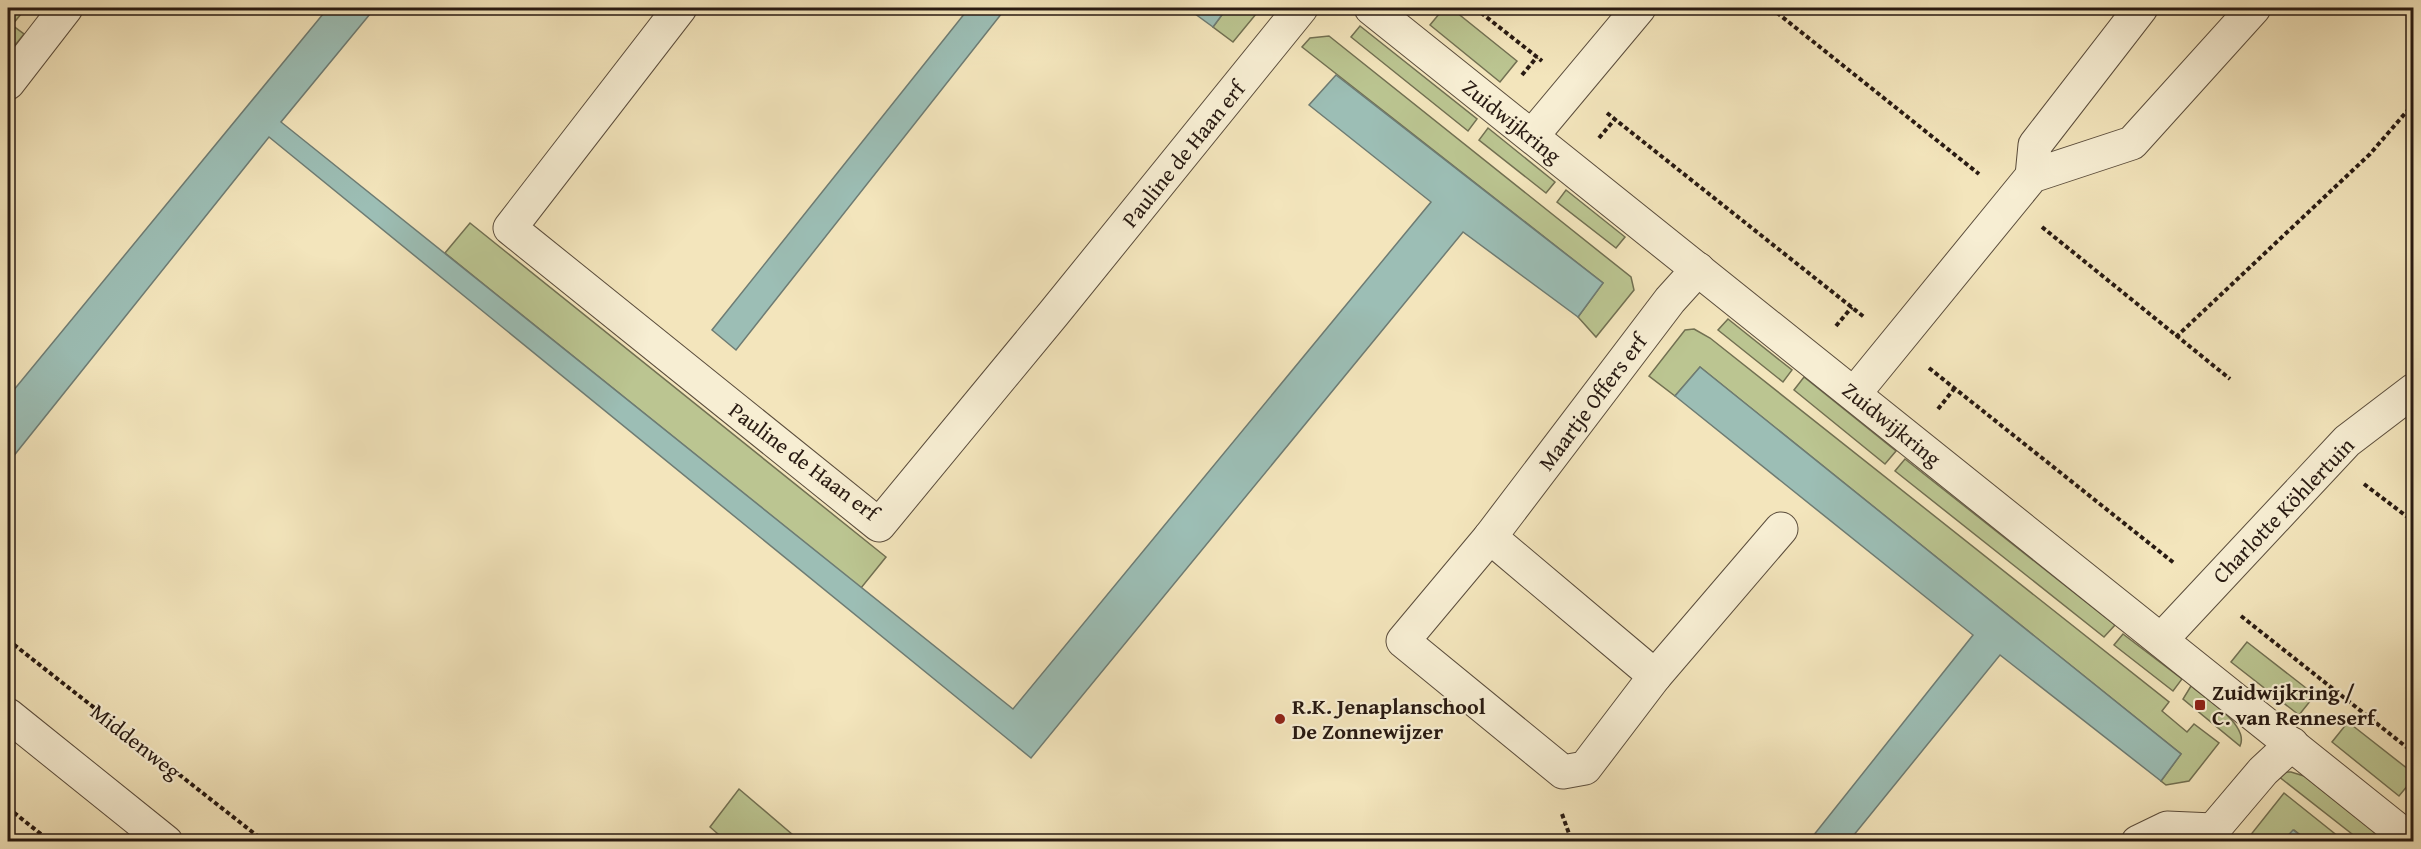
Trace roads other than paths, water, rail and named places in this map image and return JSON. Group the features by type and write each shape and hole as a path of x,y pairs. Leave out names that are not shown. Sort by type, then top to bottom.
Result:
{"street":[{"path":"8,83 66,8"},
{"name":"Pauline de Haan erf","path":"680,8 510,228 879,525 1062,304 1301,8"},
{"name":"Zuidwijkring","path":"1371,8 2412,842"},
{"path":"1532,136 1639,8"},
{"path":"1854,394 2018,193 2035,145 2141,8"},
{"path":"2018,193 2132,143 2254,8"},
{"name":"Maartje Offers erf","path":"1698,269 1670,300 1490,537 1403,641 1563,772 1585,768 1655,676 1781,529"},
{"name":"Charlotte Köhlertuin","path":"2161,640 2347,441 2414,390"},
{"path":"1490,537 1655,676"},
{"path":"8,715 166,842"},
{"path":"2138,842 2167,828 2215,836 2263,771 2292,744"}],"water":[{"path":"328,8 375,8 281,122 1013,709 1431,202 1309,105 1336,75 1603,283 1578,317 1463,232 1031,758 269,137 8,463 8,397"},
{"path":"969,8 1006,8 736,350 712,330"},
{"path":"1187,8 1227,8 1213,27"},
{"path":"1700,367 2181,754 2161,781 2000,655 1849,841 1809,841 1973,635 1675,396"},
{"path":"2293,830 2308,841 2283,841"}],"place":[{"name":"Zuidwijkring / C. van Renneserf","path":"2200,705"},
{"name":"R.K. Jenaplanschool De Zonnewijzer","path":"1280,719"}]}
